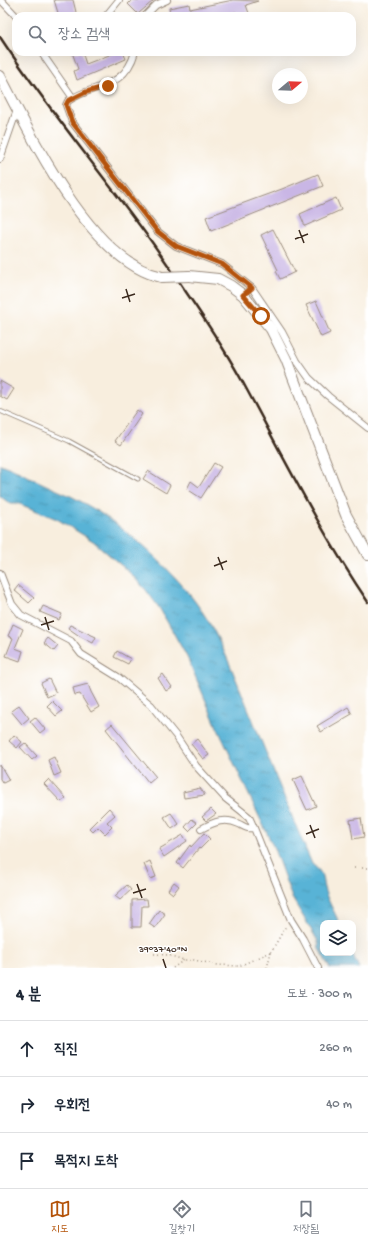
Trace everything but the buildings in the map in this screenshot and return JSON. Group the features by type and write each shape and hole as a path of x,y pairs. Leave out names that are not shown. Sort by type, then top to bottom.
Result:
{"main road":[{"path":"0,76 33,143 74,203 106,243 130,264 148,274 162,277 188,276 218,279 243,295 270,329 280,345 346,515 368,555"}],"street":[{"path":"1,0 12,12"},
{"path":"109,12 119,0"},
{"path":"150,12 156,5 167,0"},
{"path":"45,56 73,98"},
{"path":"134,56 131,64 117,80 108,86 68,101 66,105 72,122 157,231 176,246 222,264 252,288 282,332 309,378 328,396 368,428"},
{"path":"0,159 17,110"},
{"path":"243,295 252,288"},
{"path":"0,573 12,604 21,615 71,641 81,654 118,677 151,706 176,736 196,766 225,798 249,817 291,920 318,968"},
{"path":"202,829 223,820 232,821 247,829 254,828"}],"lane":[{"path":"0,410 69,441 138,479"}],"path":[{"path":"354,868 368,868"},
{"path":"267,968 271,952 291,920"},
{"path":"154,954 168,955 184,960 194,960 218,965 239,966 271,952"},
{"path":"173,968 184,960"}],"water":[{"path":"0,464 76,499 115,523 133,537 167,569 196,602 212,628 226,657 312,864 321,874 325,892 338,920 320,920 320,951 318,941 292,898 273,846 217,727 187,657 160,609 146,590 129,572 93,541 57,519 17,503 9,503 0,496"},
{"path":"323,956 353,956 359,968 330,968"}],"railway":[{"path":"0,37 12,55"},
{"path":"13,56 141,227 226,352 320,524 368,602"}],"route":[{"path":"108,86 86,92 68,101 66,105 72,122 157,231 176,246 222,264 233,272 252,288 243,295 261,316"}]}
